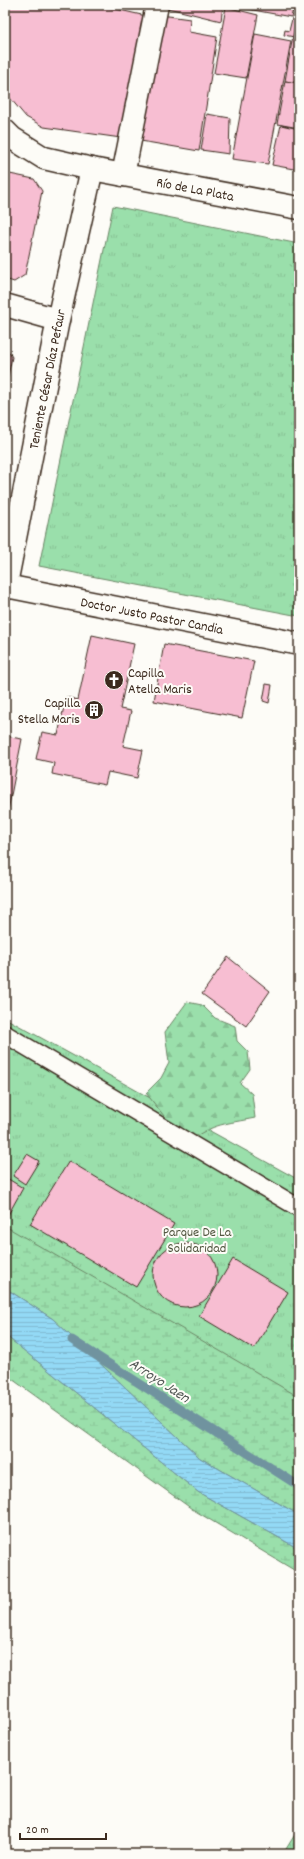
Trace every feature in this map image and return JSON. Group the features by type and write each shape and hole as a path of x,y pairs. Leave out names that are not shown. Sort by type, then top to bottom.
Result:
{"street":[{"path":"123,175 157,5"},
{"name":"Río de La Plata","path":"5,131 12,138 44,158 92,169 299,208"},
{"name":"Teniente César Díaz Pefaur","path":"5,587 58,320 92,169"},
{"path":"5,305 58,320"},
{"name":"Doctor Justo Pastor Candia","path":"5,587 299,644"}],"lane":[{"path":"5,1034 299,1208"}],"green space":[{"path":"113,206 299,244 299,616 39,566"},
{"path":"187,1002 202,1005 215,1018 235,1026 237,1041 248,1052 250,1069 240,1083 252,1094 255,1118 213,1127 189,1141 179,1135 146,1093 161,1078 169,1063 165,1032"},
{"name":"Parque De La Solidaridad","path":"5,1018 299,1180 299,1418 5,1244"},
{"path":"5,1226 299,1397 299,1515 200,1458 53,1319 5,1288"},
{"path":"5,1335 198,1492 299,1549 299,1573 192,1509 5,1374"},
{"path":"299,1828 299,1854 283,1854"}],"water":[{"path":"5,1288 53,1319 200,1458 299,1515 299,1549 198,1492 5,1335"}],"building":[{"path":"5,5 98,5 146,16 121,138 44,127 26,117 5,92"},
{"path":"122,5 146,5 146,10"},
{"path":"164,5 223,5 221,21 164,7"},
{"path":"226,5 294,5 291,17"},
{"path":"295,5 299,5 299,22 292,20"},
{"path":"226,7 258,15 246,78 214,73"},
{"path":"161,15 190,19 189,32 217,37 199,151 135,140"},
{"path":"293,15 299,17 299,38 284,35 285,30 289,31"},
{"path":"295,24 299,25 299,83 285,81"},
{"path":"255,34 291,41 268,164 232,159"},
{"path":"285,81 299,83 299,128 277,124"},
{"path":"207,114 230,118 229,154 201,150"},
{"path":"281,125 299,129 299,170 272,165"},
{"path":"5,173 34,179 42,191 25,275 14,282 5,279"},
{"path":"5,346 12,357 7,381 5,380"},
{"name":"Capilla Stella Maris","path":"92,635 134,644 120,709 131,711 123,746 143,750 137,778 108,772 105,785 52,774 54,763 36,759 42,732 58,735 66,697 78,700"},
{"path":"164,644 254,661 242,718 154,701"},
{"path":"266,684 272,685 269,703 263,701"},
{"path":"5,736 22,739 5,826"},
{"path":"228,957 270,991 246,1026 202,994"},
{"path":"27,1154 39,1161 25,1184 13,1176"},
{"path":"69,1161 174,1224 136,1287 30,1224"},
{"path":"5,1177 23,1188 8,1215 5,1213"},
{"path":"179,1243 191,1243 208,1252 215,1263 217,1275 215,1287 208,1298 191,1307 179,1307 167,1302 158,1293 153,1281 153,1269 158,1257 167,1248"},
{"path":"233,1259 288,1292 254,1349 199,1316"}],"waterway":[{"name":"Arroyo Jaen","path":"72,1340 299,1486"}],"place":[{"name":"Capilla Atella Maris","path":"114,680"},
{"name":"Capilla Stella Maris","path":"94,710"}]}
